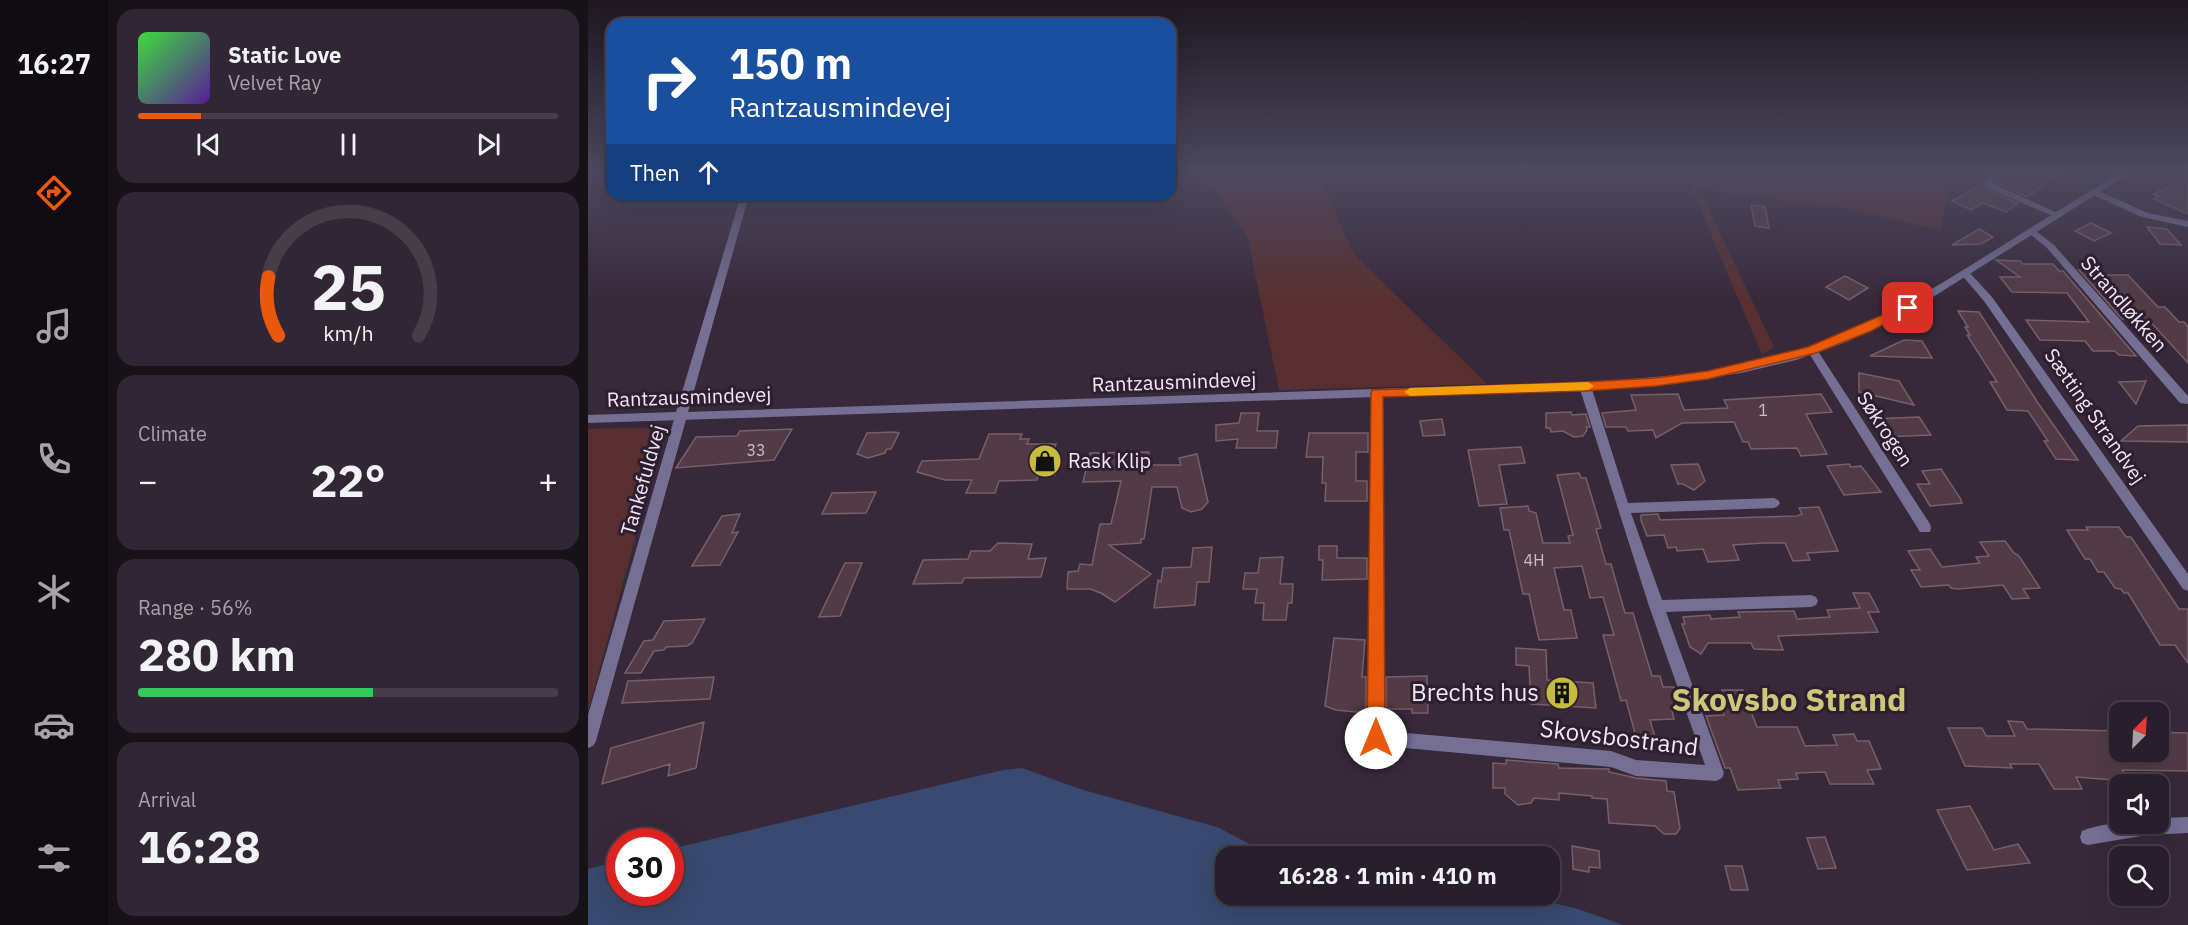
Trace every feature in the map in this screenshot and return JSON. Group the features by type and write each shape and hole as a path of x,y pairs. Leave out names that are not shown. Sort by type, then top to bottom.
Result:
{"street":[{"name":"Tankefuldvej","path":"588,741 739,216"},
{"name":"Rantzausmindevej","path":"588,419 1585,386 1656,382 1708,375 1812,350 1897,313 2056,216"},
{"path":"2151,216 2188,224"},
{"name":"Strandløkken","path":"2032,231 2051,247 2184,400 2188,400"},
{"name":"Sætting Strandvej","path":"1965,273 1988,299 2188,585"},
{"name":"Søkrogen","path":"1812,350 1925,528"},
{"name":"Skovsbostrand","path":"1376,738 1611,759 1636,768 1716,773 1656,606 1585,386"},
{"path":"1376,756 1377,393"},
{"path":"1623,508 1774,503"},
{"path":"1656,606 1811,601"},
{"path":"2088,837 2147,827 2188,825"}],"shaded area":[{"path":"1233,216 1337,216 1353,253 1487,384 1279,390 1248,239"},
{"path":"1703,216 1712,216 1774,347 1762,355"},
{"path":"1881,216 1943,216 1940,232"},
{"path":"665,427 588,712 588,429"}],"water":[{"path":"1022,768 1080,789 1217,827 1254,846 1215,846 1215,906 1560,905 1623,925 588,925 588,869 606,864 606,906 684,906 684,846 1003,770"}],"building":[{"path":"1753,216 1767,216 1769,228 1755,226"},
{"path":"2091,223 2111,233 2094,241 2075,231"},
{"path":"2147,227 2167,229 2181,245 2160,244"},
{"path":"1979,229 1993,237 1981,244 1952,245"},
{"path":"1996,260 2020,261 2023,264 2053,264 2059,271 2063,271 2136,356 2119,355 2115,351 2093,351 2085,341 2040,340 2026,320 2089,322 2067,293 2012,292 2000,277 2020,277"},
{"path":"2079,270 2092,270 2096,275 2128,275 2158,307 2165,307 2179,322 2184,322 2188,327 2188,363 2148,319 2122,319"},
{"path":"1845,276 1868,288 1849,300 1826,287"},
{"path":"1958,311 1979,312 2078,460 2056,459 2044,441 2048,441 2028,411 2007,410 1990,382 1997,382 1967,335 1970,335 1965,327 1968,327"},
{"path":"1904,340 1922,341 1932,358 1870,356"},
{"path":"1859,373 1899,381 1914,405 1859,392"},
{"path":"2146,381 2136,404 2119,382"},
{"path":"1678,394 1684,410 1728,408 1724,400 1821,394 1832,412 1806,414 1827,454 1801,456 1797,448 1751,449 1748,442 1743,442 1734,422 1682,423 1656,438 1653,430 1628,431 1626,427 1606,427 1602,413 1636,410 1631,395"},
{"path":"1571,412 1572,415 1586,414 1590,427 1586,427 1587,430 1583,436 1574,437 1563,431 1551,432 1550,428 1546,428 1546,413"},
{"path":"1241,413 1259,413 1257,431 1278,431 1276,448 1236,448 1238,439 1216,441 1216,425 1239,423"},
{"path":"1919,417 1931,435 1883,437 1873,419"},
{"path":"1442,419 1445,435 1423,436 1420,421"},
{"path":"2188,425 2188,442 2121,441 2138,426"},
{"path":"792,429 774,460 676,468 696,437 737,436 740,431"},
{"path":"867,433 899,433 891,449 887,449 885,453 868,458 857,454"},
{"path":"1309,433 1368,433 1368,452 1356,452 1356,481 1367,481 1367,501 1325,501 1326,483 1322,483 1323,457 1306,457"},
{"path":"989,434 1022,434 1020,439 1029,439 1027,444 1056,444 1052,456 1060,456 1055,475 1038,475 1037,480 999,481 995,493 966,493 972,480 945,480 917,472 922,461 979,459"},
{"path":"1521,447 1525,463 1499,465 1507,504 1479,506 1468,450"},
{"path":"1149,452 1147,465 1181,465 1179,458 1197,454 1208,502 1202,509 1191,512 1182,508 1177,487 1152,487 1144,539 1141,539 1141,543 1109,545 1151,574 1115,602 1090,589 1067,589 1068,572 1078,571 1080,564 1092,565 1100,524 1111,524 1121,481 1083,482 1090,453"},
{"path":"1698,464 1705,481 1694,490 1678,484 1671,465"},
{"path":"1849,464 1851,467 1861,466 1881,492 1844,495 1827,466"},
{"path":"1941,469 1962,503 1930,506 1917,484 1930,484 1922,471"},
{"path":"1579,473 1581,478 1586,478 1601,528 1596,529 1606,564 1611,564 1625,613 1633,613 1652,676 1660,676 1663,687 1674,687 1680,711 1672,711 1674,719 1650,720 1656,740 1637,741 1626,700 1621,701 1603,635 1614,635 1603,597 1590,598 1582,566 1554,568 1564,610 1571,610 1577,638 1539,640 1529,594 1523,594 1509,530 1504,530 1500,508 1528,506 1529,511 1536,513 1543,543 1570,543 1568,536 1573,535 1557,475"},
{"path":"876,492 866,513 822,514 832,493"},
{"path":"1819,507 1838,551 1807,553 1810,560 1793,561 1785,543 1763,543 1733,545 1739,560 1708,562 1703,549 1677,551 1676,547 1668,548 1664,535 1647,536 1641,520 1641,515 1658,514 1660,520 1797,516 1802,514 1799,508"},
{"path":"740,514 732,533 738,532 720,565 692,566 722,516"},
{"path":"2086,527 2119,527 2126,537 2131,537 2179,609 2188,609 2188,663 2175,645 2160,645 2128,593 2115,588 2104,572 2098,572 2090,559 2085,559 2067,530 2088,530"},
{"path":"2005,541 2019,556 2040,588 2023,589 2029,598 2012,599 2003,585 1958,589 1951,588 1949,585 1921,587 1911,570 1920,570 1908,551 1930,549 1942,567 1980,563 1976,557 1989,556 1980,542"},
{"path":"998,543 1032,544 1028,559 1046,558 1041,577 964,578 962,583 913,584 923,560 968,559 971,551 990,551"},
{"path":"1319,546 1337,546 1337,558 1367,558 1367,579 1322,580 1323,560 1319,560"},
{"path":"1212,547 1209,582 1197,582 1195,605 1154,608 1158,580 1161,582 1163,568 1191,567 1193,548"},
{"path":"1283,557 1280,584 1293,584 1292,603 1288,603 1286,620 1263,620 1264,603 1255,603 1257,589 1243,589 1245,573 1258,573 1260,558"},
{"path":"845,563 862,563 840,616 819,617"},
{"path":"1853,593 1869,593 1879,612 1868,612 1878,632 1778,636 1783,650 1754,649 1751,643 1708,643 1701,654 1690,647 1682,624 1685,624 1683,617 1710,615 1711,619 1740,617 1738,612 1794,611 1797,619 1830,617 1827,610 1860,608"},
{"path":"705,619 692,643 687,646 666,647 664,650 654,651 641,673 625,673 644,641 653,640 664,621"},
{"path":"1334,638 1365,640 1362,677 1366,677 1366,713 1336,710 1325,706"},
{"name":"Brechts hus","path":"1516,648 1546,650 1547,680 1593,683 1596,708 1531,704 1529,666 1516,665"},
{"path":"1427,676 1428,713 1412,713 1412,709 1386,709 1386,677"},
{"path":"714,677 710,699 622,703 628,681"},
{"path":"1722,690 1743,690 1757,727 1797,727 1805,746 1837,745 1833,735 1854,734 1857,741 1869,741 1881,769 1867,770 1874,784 1830,784 1825,772 1796,773 1798,779 1778,780 1781,788 1738,790 1730,768 1725,768 1706,716 1724,715 1719,702 1725,701"},
{"path":"2008,721 2023,722 2027,729 2109,731 2109,762 2169,762 2169,732 2188,733 2188,771 2122,770 2124,774 2109,774 2109,780 2076,777 2082,789 2054,789 2039,764 2010,764 2012,768 1965,766 1948,728 1982,728 1986,736 2015,736"},
{"path":"704,722 696,768 668,776 670,764 602,784 611,748"},
{"path":"1506,760 1558,764 1559,768 1609,769 1609,772 1636,778 1666,781 1667,791 1674,792 1680,828 1676,834 1664,834 1655,826 1609,823 1607,799 1592,798 1592,796 1559,793 1559,800 1534,798 1531,803 1518,805 1505,794 1505,788 1493,788 1493,763 1506,764"},
{"path":"1970,806 1994,850 2018,844 2030,863 1967,870 1937,810"},
{"path":"1825,837 1836,868 1818,869 1807,838"},
{"path":"1572,846 1599,851 1600,868 1589,867 1589,872 1573,869"},
{"path":"1725,866 1742,866 1748,890 1731,890"}],"slow traffic":[{"path":"1410,392 1588,386"}],"place":[{"name":"Rask Klip","path":"1045,461"},
{"name":"Brechts hus","path":"1562,693"}],"district":[{"name":"Skovsbo Strand","path":"1789,700"}],"route":[{"path":"1376,738 1377,393 1585,386 1656,382 1708,375 1791,357 1812,350 1908,308"}]}
